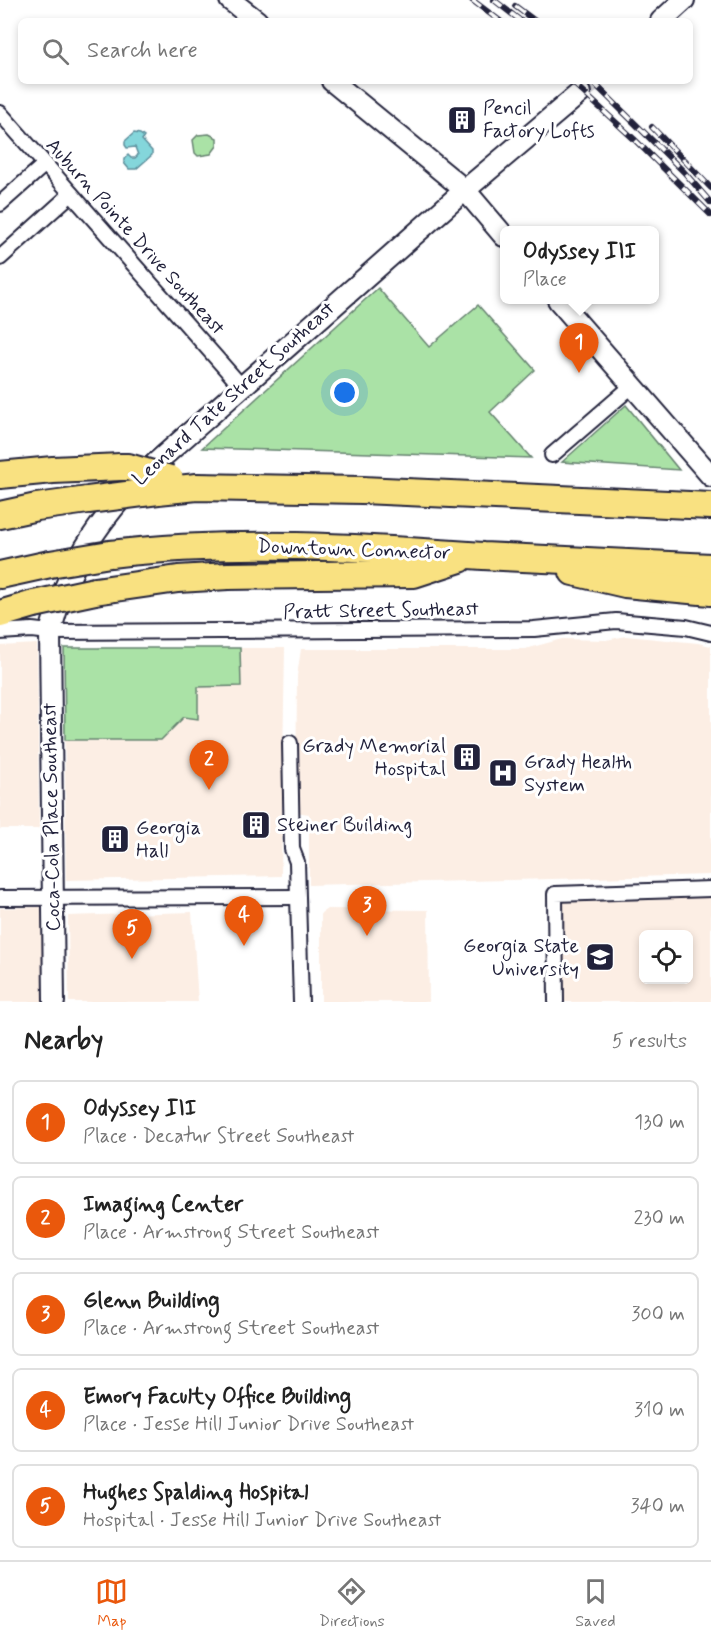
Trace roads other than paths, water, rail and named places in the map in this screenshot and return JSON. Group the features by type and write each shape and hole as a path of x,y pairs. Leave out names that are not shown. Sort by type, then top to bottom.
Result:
{"highway":[{"path":"0,475 128,467 164,485"},
{"path":"0,515 164,485 362,490 711,506"},
{"path":"607,501 711,490"},
{"name":"Downtown Connector","path":"0,575 50,564 150,549 247,545 332,546 514,558 711,567"},
{"path":"0,614 95,591 178,579 278,574 414,574 474,555"},
{"path":"514,558 625,584 711,592"}],"street":[{"path":"230,0 253,18"},
{"path":"664,18 684,0"},
{"path":"336,84 465,190 500,231"},
{"name":"Leonard Tate Street Southeast","path":"50,632 63,588 75,564 108,513 141,476 465,190 580,93"},
{"name":"Auburn Pointe Drive Southeast","path":"0,113 241,386"},
{"path":"0,204 45,164"},
{"path":"0,258 71,194"},
{"path":"561,304 711,476"},
{"path":"552,455 632,386"},
{"name":"Pratt Street Southeast","path":"0,632 32,630 50,632 534,629 616,621 686,627 711,633"},
{"name":"Coca-Cola Place Southeast","path":"50,632 54,1002"},
{"path":"290,742 292,849 297,862 301,1002"},
{"path":"556,1002 555,894 711,889"},
{"path":"0,898 297,897"}],"water":[{"path":"134,133 144,137 142,140 152,151 152,155 136,169 129,169 124,159 128,155 135,158 138,155 135,147 127,148 125,141"}],"tunnel":[{"path":"580,93 590,84"}],"railway":[{"path":"472,0 496,18"},
{"path":"494,0 517,18"},
{"path":"515,6 531,18"},
{"path":"574,84 711,215"},
{"path":"595,84 684,172 711,203"},
{"path":"652,127 711,188"}],"place":[{"name":"Pencil Factory Lofts","path":"462,120"},
{"name":"Odyssey III","path":"579,373"},
{"name":"Grady Memorial Hospital","path":"467,757"},
{"name":"Grady Health System","path":"503,773"},
{"name":"Imaging Center","path":"209,790"},
{"name":"Steiner Building","path":"256,825"},
{"name":"Georgia Hall","path":"115,839"},
{"name":"Glenn Building","path":"367,936"},
{"name":"Emory Faculty Office Building","path":"244,946"},
{"name":"Georgia State University","path":"600,957"},
{"name":"Hughes Spalding Hospital","path":"132,959"}]}
